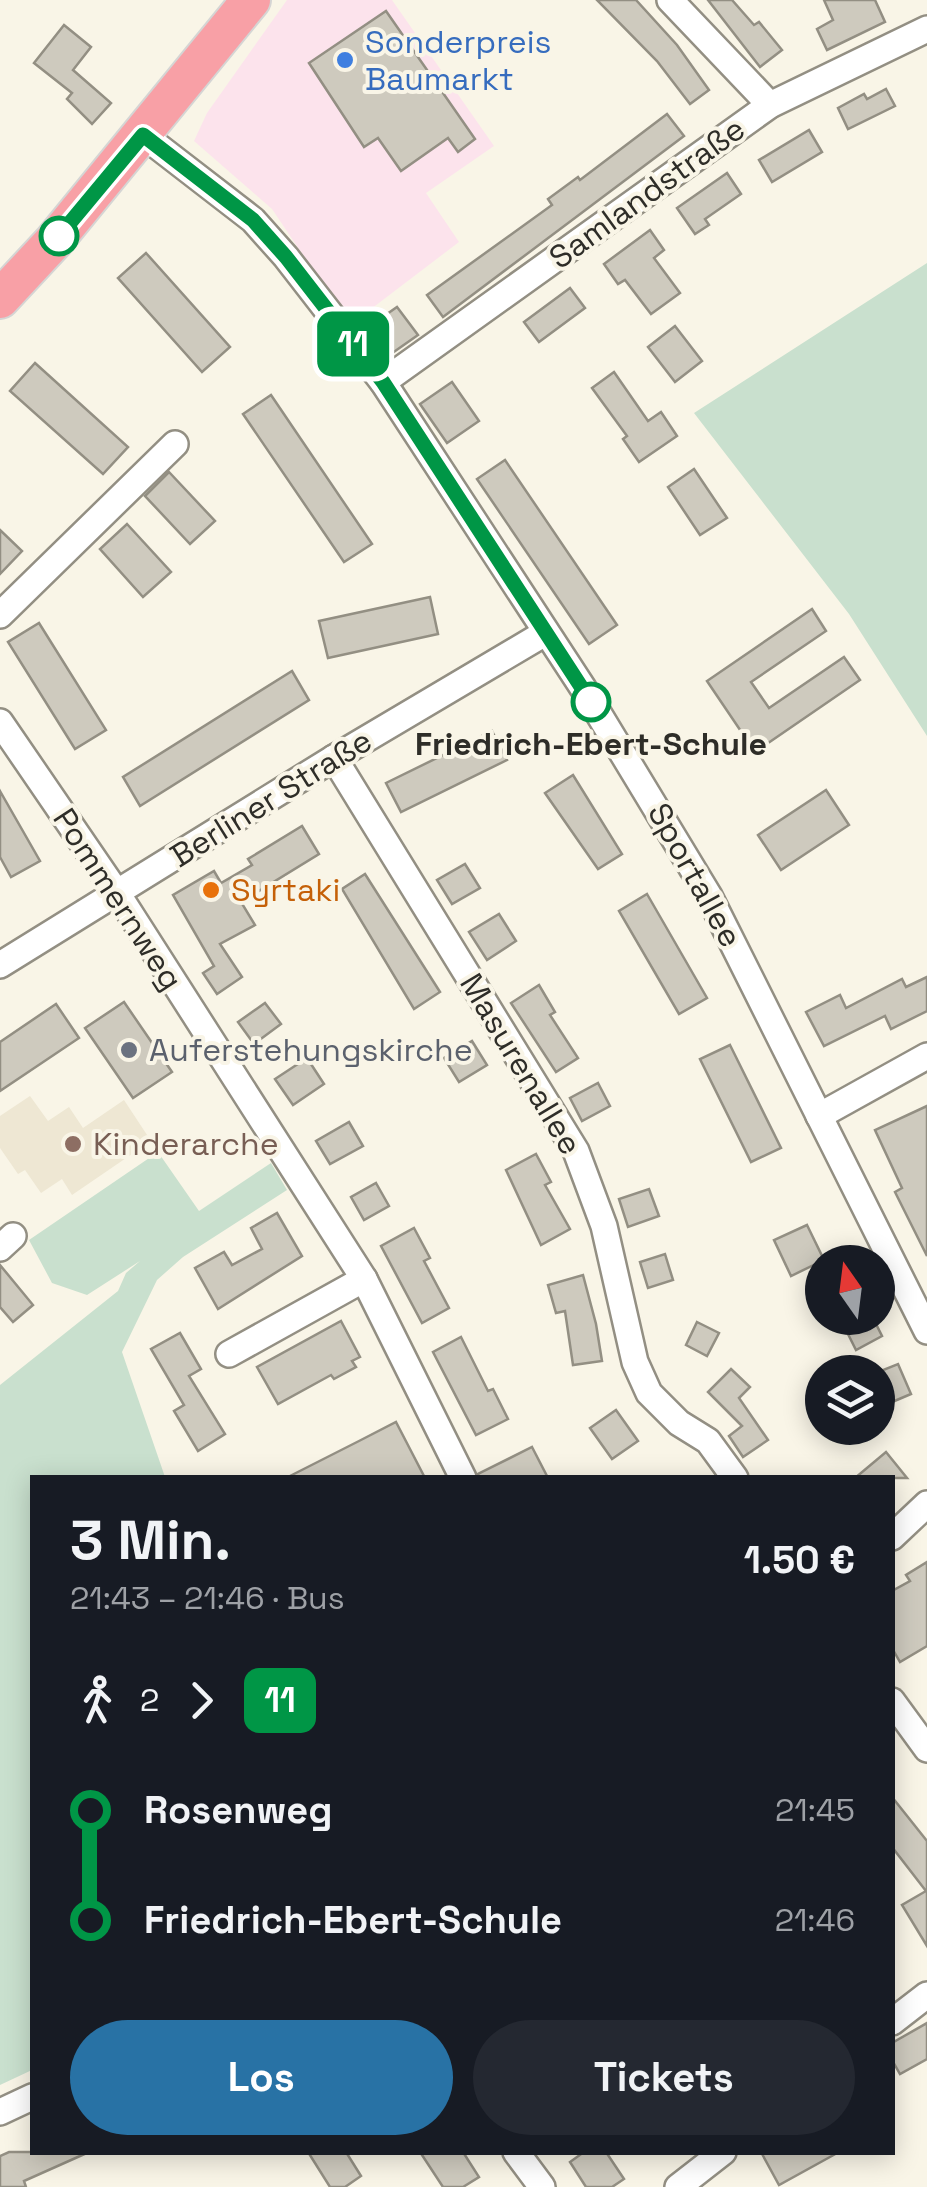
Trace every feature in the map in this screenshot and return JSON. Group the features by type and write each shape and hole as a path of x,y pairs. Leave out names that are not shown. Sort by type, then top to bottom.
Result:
{"main road":[{"path":"0,300 143,135 251,0"}],"street":[{"path":"670,0 770,104"},
{"name":"Samlandstraße","path":"383,382 770,104 927,30"},
{"name":"Sportallee","path":"143,135 253,220 383,382 675,836 750,974 927,1331"},
{"path":"0,615 175,444"},
{"name":"Berliner Straße","path":"0,965 334,758 544,634"},
{"name":"Pommernweg","path":"0,722 117,893 364,1279 462,1475"},
{"name":"Masurenallee","path":"334,758 576,1151 604,1226 635,1362 649,1393 679,1423 708,1440 732,1475"},
{"path":"819,1116 927,1056"},
{"path":"228,1354 364,1279"},
{"path":"895,1534 927,1504"},
{"path":"895,1705 927,1749"},
{"path":"895,2020 927,1996"},
{"path":"0,2112 30,2098"},
{"path":"518,2155 542,2187"},
{"path":"678,2187 719,2155"}],"shaded area":[{"path":"287,0 392,0 494,146 426,193 459,242 350,325 272,209 194,141 207,113"},
{"name":"Kinderarche","path":"30,1096 48,1121 69,1107 83,1128 124,1100 151,1141 72,1195 62,1179 41,1193 25,1170 18,1174 0,1148 0,1116"}],"green space":[{"path":"927,263 927,736 849,614 694,413"},
{"path":"158,1152 199,1211 271,1163 287,1190 183,1257 157,1280 122,1352 164,1475 30,1475 30,2071 0,2085 0,1385 118,1291 126,1273 140,1261 87,1295 52,1283 29,1240"}],"building":[{"path":"597,0 636,0 677,45 709,90 690,104 657,61"},
{"path":"708,0 732,0 754,25 759,22 782,50 760,67"},
{"path":"824,0 875,0 885,22 827,50 817,29 833,20"},
{"path":"386,11 475,139 458,152 448,138 401,171 378,138 364,147 309,63"},
{"path":"64,25 91,47 73,70 111,103 92,124 67,99 72,93 34,63"},
{"path":"886,89 895,106 848,129 838,108 864,94 867,99"},
{"path":"667,114 684,136 443,317 427,295 552,205 548,199 578,177 580,180"},
{"path":"809,130 822,152 772,182 759,160"},
{"path":"727,173 741,194 705,219 709,225 695,234 677,208"},
{"path":"650,230 664,250 654,258 680,293 651,314 625,280 618,284 604,264"},
{"path":"146,253 230,347 202,372 118,278"},
{"path":"570,288 585,308 539,342 524,322"},
{"path":"397,307 418,335 388,356 367,328"},
{"path":"675,326 702,361 675,382 648,347"},
{"path":"35,363 128,447 103,474 10,391"},
{"path":"614,372 648,421 661,412 677,436 639,462 623,439 627,436 592,388"},
{"path":"452,382 479,421 447,443 420,404"},
{"path":"271,395 372,544 344,562 243,414"},
{"path":"505,460 617,625 589,644 477,479"},
{"path":"694,469 727,518 700,535 668,487"},
{"path":"169,472 215,521 190,544 145,496"},
{"path":"127,524 171,572 143,597 100,549"},
{"path":"0,530 22,551 0,574"},
{"path":"430,597 438,634 328,658 319,621"},
{"path":"812,609 826,631 751,682 769,708 844,657 860,680 755,752 707,681"},
{"path":"39,623 106,730 75,749 8,642"},
{"path":"292,671 309,700 140,806 123,777"},
{"path":"492,731 507,760 401,812 386,783"},
{"path":"573,775 622,854 598,869 545,793"},
{"path":"826,790 849,825 781,870 758,835"},
{"path":"0,791 40,861 11,877 0,857"},
{"path":"302,826 319,854 241,902 255,925 220,944 242,977 217,994 203,973 214,966 173,895 214,871 221,883 252,865 248,859"},
{"path":"465,864 480,888 452,904 437,880"},
{"path":"365,874 440,992 414,1009 342,889"},
{"path":"647,894 707,998 679,1014 619,911"},
{"path":"499,914 516,941 487,960 469,932"},
{"path":"927,977 927,1011 891,1029 885,1016 824,1046 806,1012 840,995 846,1008 902,979 906,987"},
{"path":"539,985 555,1012 550,1015 578,1058 556,1072 511,1003"},
{"name":"Auferstehungskirche","path":"124,1002 172,1072 133,1098 85,1028"},
{"path":"265,1003 281,1024 254,1044 238,1022"},
{"path":"56,1004 79,1038 0,1091 0,1042"},
{"path":"472,1041 487,1065 459,1082 444,1058"},
{"path":"730,1045 781,1148 751,1162 700,1059"},
{"path":"307,1058 324,1084 293,1105 275,1079"},
{"path":"598,1083 610,1106 582,1121 570,1098"},
{"path":"927,1106 927,1256 895,1192 902,1188 875,1130"},
{"path":"349,1122 363,1146 330,1164 316,1141"},
{"path":"536,1154 551,1182 545,1185 570,1229 541,1245 506,1170"},
{"path":"376,1183 389,1206 364,1220 351,1197"},
{"path":"649,1189 659,1216 628,1227 619,1199"},
{"path":"277,1213 302,1256 218,1309 195,1268 224,1252 232,1265 262,1249 251,1228"},
{"path":"807,1225 817,1245 805,1245 805,1269 791,1276 774,1240"},
{"path":"414,1228 430,1258 424,1261 449,1308 422,1323 381,1246"},
{"path":"665,1254 673,1280 648,1288 640,1262"},
{"path":"0,1265 33,1305 13,1322 0,1307"},
{"path":"583,1275 602,1361 573,1365 565,1311 556,1313 548,1285"},
{"path":"341,1321 360,1357 352,1361 356,1367 334,1379 331,1375 278,1404 257,1367"},
{"path":"697,1322 719,1333 707,1356 686,1345"},
{"path":"180,1333 201,1369 189,1376 225,1434 198,1451 174,1411 184,1405 151,1349"},
{"path":"848,1335 882,1335 882,1336 856,1350"},
{"path":"461,1337 488,1391 493,1389 508,1419 476,1435 433,1352"},
{"path":"898,1364 911,1394 895,1401"},
{"path":"731,1369 750,1387 739,1398 768,1440 743,1457 729,1436 742,1426 708,1392"},
{"path":"616,1410 638,1441 612,1459 590,1428"},
{"path":"396,1422 423,1475 292,1475"},
{"path":"532,1447 546,1475 478,1475"},
{"path":"886,1452 907,1478 895,1475 859,1475"},
{"path":"927,1562 927,1646 900,1662 895,1653 895,1589 910,1581 906,1575"},
{"path":"895,1801 927,1841 927,1946 902,1905 926,1891 895,1851"},
{"path":"927,2023 927,2059 900,2074 895,2065 895,2041"},
{"path":"9,2152 82,2155 24,2181 26,2187 0,2187 0,2156"},
{"path":"310,2155 348,2155 361,2176 345,2187 330,2187"},
{"path":"422,2155 465,2155 479,2177 463,2187 443,2187"},
{"path":"580,2155 608,2155 624,2179 612,2187 586,2187 570,2162"},
{"path":"763,2155 834,2155 779,2185"}],"bus line":[{"name":"11","path":"59,236 143,135 253,220 383,382 591,702"}],"place":[{"name":"Sonderpreis Baumarkt","path":"345,60"},
{"name":"Friedrich-Ebert-Schule","path":"591,702"},
{"name":"Syrtaki","path":"211,890"},
{"name":"Auferstehungskirche","path":"129,1050"},
{"name":"Kinderarche","path":"73,1144"}]}
